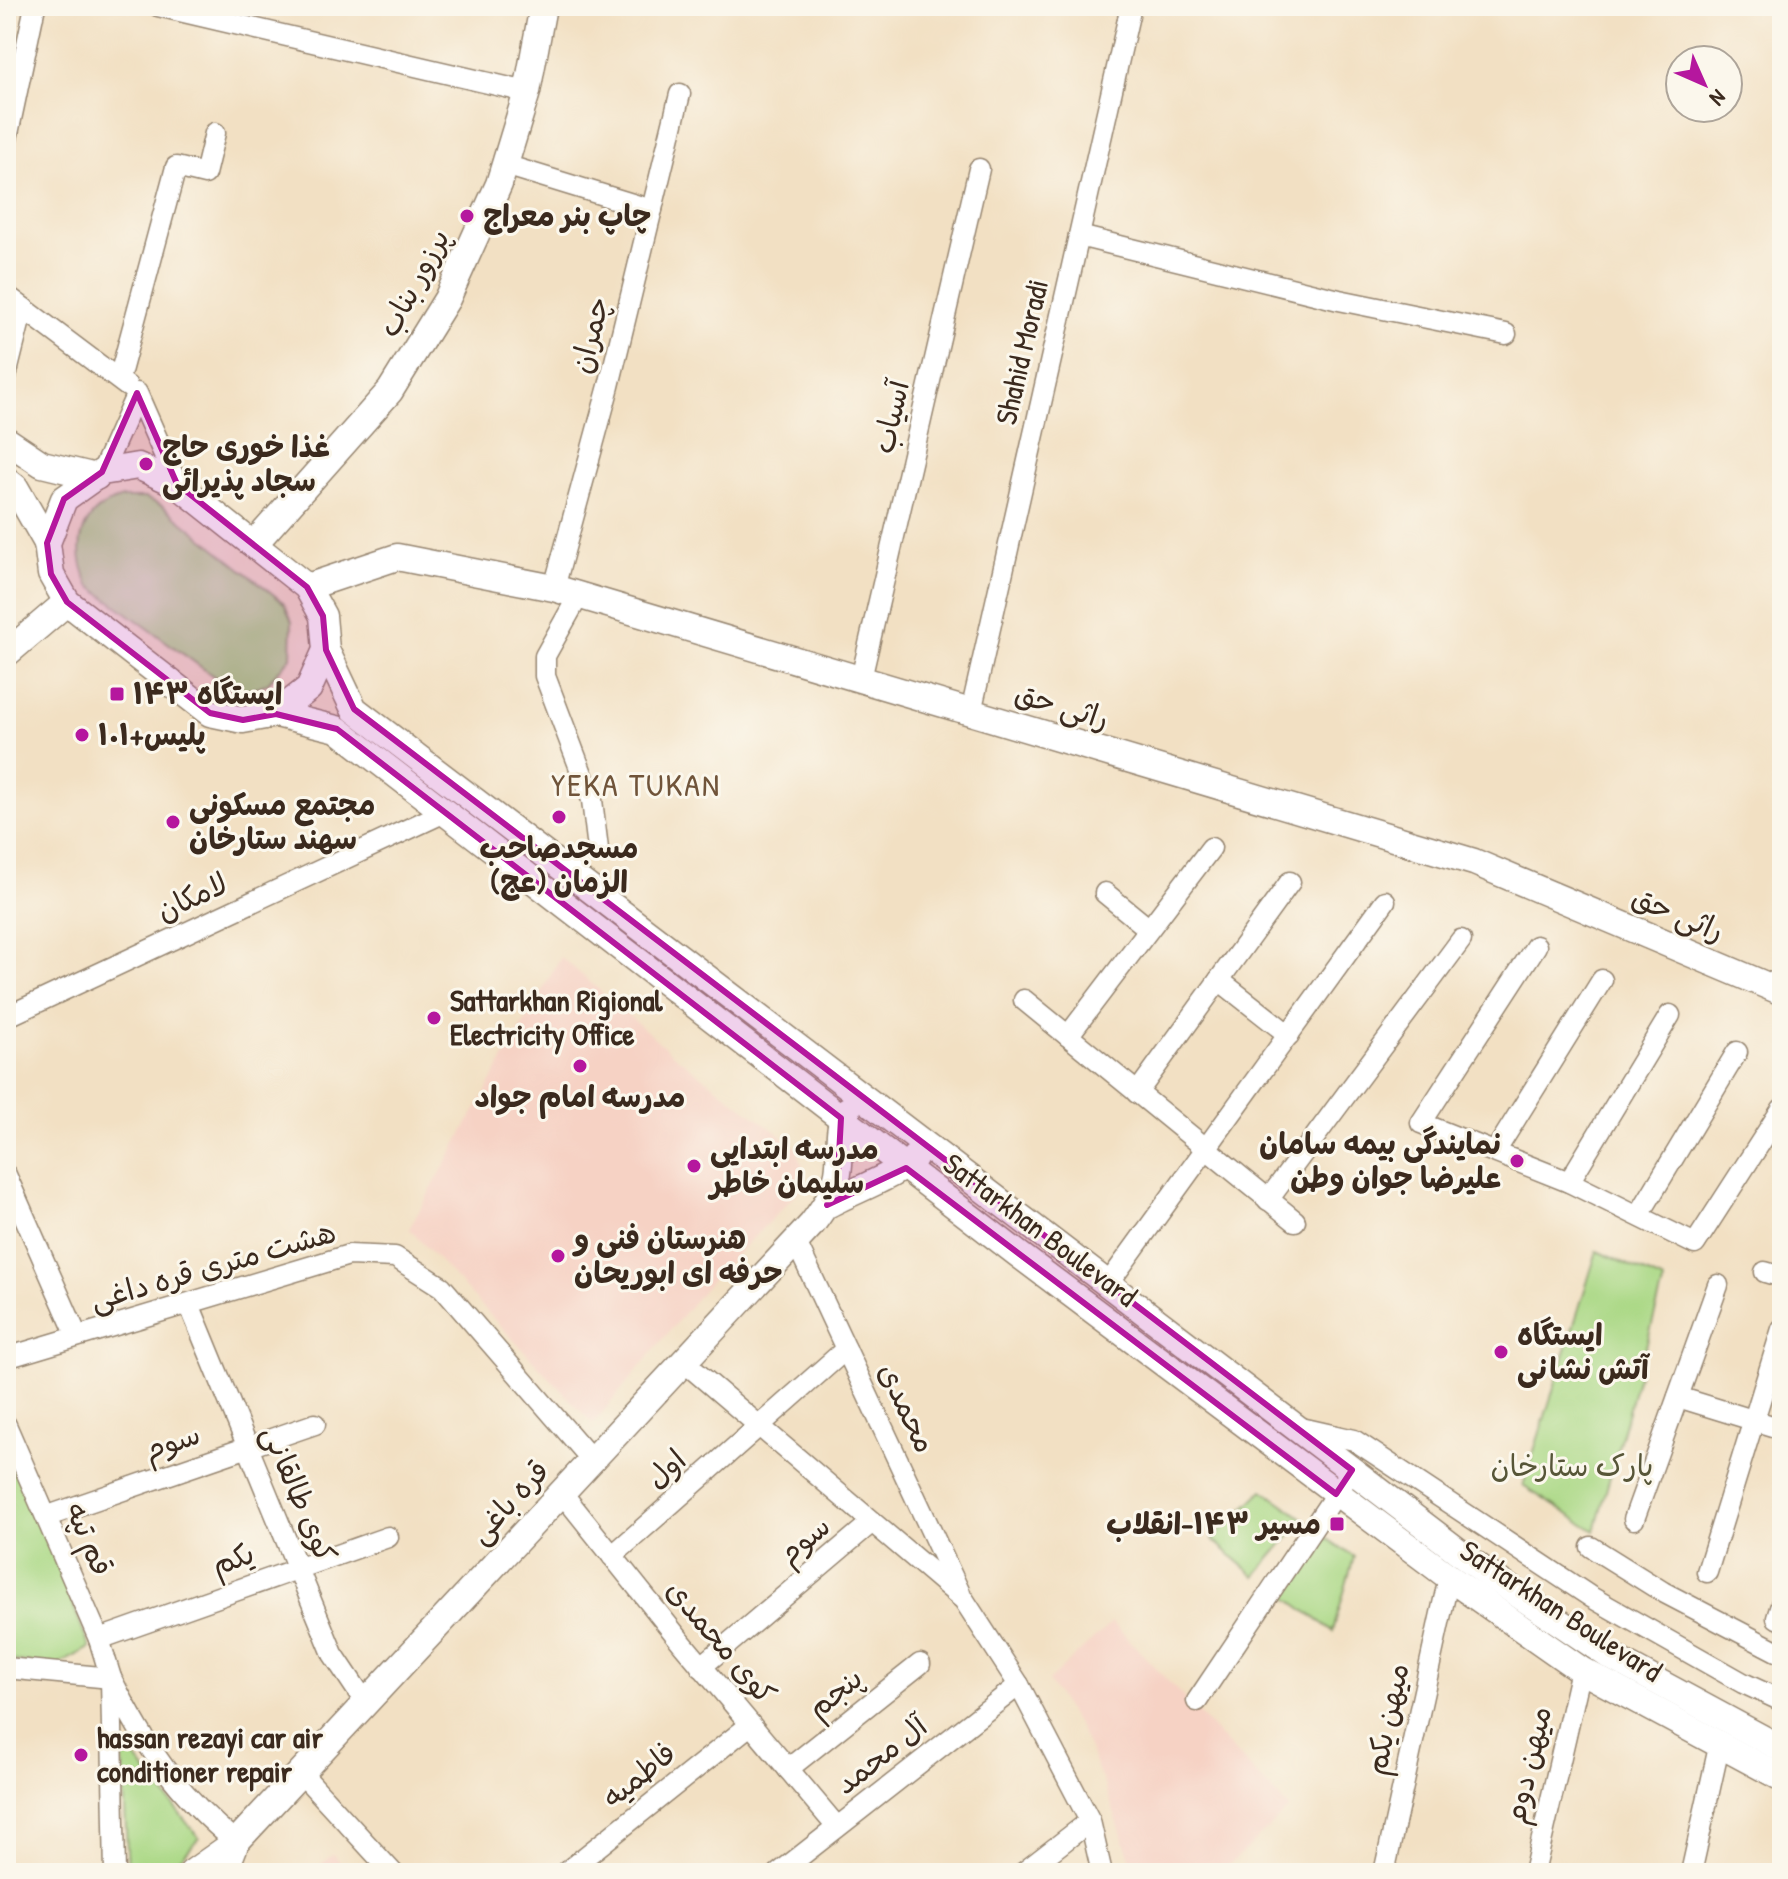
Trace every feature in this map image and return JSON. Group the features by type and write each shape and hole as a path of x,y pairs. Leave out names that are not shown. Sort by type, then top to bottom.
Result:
{"main road":[{"name":"پرزور بناب","path":"254,544 390,391 447,299 505,165 527,92 543,6"},
{"path":"6,440 42,464 99,474 138,466 177,484 307,587"},
{"path":"47,543 64,499 99,474"},
{"path":"6,480 15,487 47,543 51,574 67,602 210,713 243,720 276,714 309,688 326,650"},
{"name":"راثی حق","path":"307,587 397,557 566,592 1474,862 1782,992"},
{"name":"Sattarkhan Boulevard","path":"307,587 323,616 326,650 354,709 1488,1574 1608,1655 1782,1749"},
{"path":"6,654 67,602"},
{"name":"Sattarkhan Boulevard","path":"276,714 337,729 906,1168 1449,1577 1581,1670 1719,1747 1782,1778"},
{"path":"841,1118 860,1095"},
{"name":"قره باغی","path":"236,1842 796,1242 827,1205 838,1174 841,1118"},
{"name":"قره باغی","path":"827,1205 864,1184 906,1168 924,1146"},
{"path":"192,1873 236,1842"},
{"path":"224,1873 236,1842"}],"street":[{"path":"6,143 35,6"},
{"path":"158,6 527,92"},
{"name":"Shahid Moradi","path":"971,712 1131,6"},
{"name":"چمران","path":"598,849 592,800 545,676 545,656 566,592 680,94"},
{"path":"119,379 176,167 205,174 215,133"},
{"path":"505,165 652,210"},
{"name":"آسیاب","path":"861,679 979,169"},
{"path":"1079,236 1339,300 1506,334"},
{"path":"6,295 137,393 177,484"},
{"path":"6,376 23,308"},
{"path":"99,474 137,393"},
{"name":"لامکان","path":"6,1017 447,811"},
{"path":"1068,1036 1211,848"},
{"path":"1137,1093 1290,882"},
{"path":"1105,893 1149,929"},
{"path":"1108,1284 1385,901"},
{"path":"1268,1200 1461,940"},
{"path":"1536,946 1421,1123 1569,1182 1695,1244 1782,1109"},
{"path":"1219,980 1289,1035"},
{"path":"1495,1152 1602,980"},
{"path":"1024,1000 1295,1221"},
{"path":"1569,1182 1670,1015"},
{"path":"1639,1215 1737,1052"},
{"path":"6,1175 77,1336"},
{"name":"محمدی","path":"796,1242 964,1600 1019,1685 1090,1821 1102,1873"},
{"name":"هشت متری قره داغی","path":"6,1358 349,1255 395,1257 442,1287 592,1460"},
{"path":"1634,1519 1718,1285"},
{"name":"کوی طالقانی","path":"189,1304 333,1654 365,1702"},
{"path":"1707,1572 1782,1329"},
{"name":"اول","path":"612,1556 846,1349"},
{"name":"محمدی","path":"683,1361 964,1600"},
{"path":"1678,1397 1782,1429"},
{"name":"سوم","path":"48,1516 315,1424"},
{"name":"قم تپه","path":"6,1425 48,1516 99,1639 111,1678 138,1732 195,1808 236,1842"},
{"path":"1295,1426 1354,1440 1591,1597 1743,1683 1782,1701"},
{"path":"1197,1701 1352,1470"},
{"name":"کوی محمدی","path":"562,1493 701,1667 837,1827"},
{"name":"سوم","path":"701,1667 872,1522"},
{"name":"یکم","path":"99,1639 388,1537"},
{"path":"1591,1547 1663,1592 1782,1654"},
{"name":"میهن یکم","path":"1384,1873 1449,1577"},
{"path":"1782,1602 1777,1618 1782,1620"},
{"name":"پنجم","path":"788,1769 920,1664"},
{"path":"6,1668 111,1678"},
{"name":"میهن دوم","path":"1534,1873 1581,1670"},
{"name":"قم تپه","path":"111,1678 115,1873"},
{"name":"آل محمد","path":"779,1873 1019,1685"},
{"name":"فاطمیه","path":"565,1873 750,1725"},
{"path":"1691,1873 1719,1747"},
{"path":"302,1774 393,1873"},
{"path":"1023,1873 1090,1821"}],"highlighted area":[{"path":"137,393 177,484 307,587 323,616 326,650 354,709 1352,1470 1336,1494 906,1168 827,1205 838,1174 841,1118 337,729 276,714 243,720 210,713 67,602 51,574 47,543 64,499 102,472"}],"shaded area":[{"path":"561,957 673,1054 797,1148 804,1171 802,1188 709,1283 593,1424 409,1229"},
{"path":"1112,1622 1289,1809 1220,1873 1135,1873 1105,1786 1080,1729 1048,1681"},
{"path":"333,1854 351,1873 311,1873"}],"green space":[{"path":"123,498 145,498 163,506 284,603 292,621 291,657 267,684 251,689 231,689 89,585 81,557 83,531 97,511"},
{"name":"پارک ستارخان","path":"1597,1251 1664,1281 1595,1531 1523,1486"},
{"path":"6,1435 90,1648 56,1666 6,1660"},
{"path":"1263,1490 1304,1519 1255,1576 1212,1539"},
{"path":"1316,1531 1354,1557 1333,1631 1278,1591"},
{"path":"122,1741 199,1838 167,1873 128,1873"}],"place":[{"name":"چاپ بنر معراج","path":"467,216"},
{"name":"غذا خوری حاج سجاد پذیرائی","path":"146,464"},
{"name":"ایستگاه ۱۴۳","path":"117,694"},
{"name":"پلیس+۱۰۱","path":"82,735"},
{"name":"مسجدصاحب الزمان (عج)","path":"559,817"},
{"name":"مجتمع مسکونی سهند ستارخان","path":"173,822"},
{"name":"Sattarkhan Rigional Electricity Office","path":"434,1018"},
{"name":"مدرسه امام جواد","path":"580,1066"},
{"name":"نمایندگی بیمه سامان علیرضا جوان وطن","path":"1517,1161"},
{"name":"مدرسه ابتدایی سلیمان خاطر","path":"694,1166"},
{"name":"هنرستان فنی و حرفه ای ابوریحان","path":"558,1256"},
{"name":"ایستگاه آتش نشانی","path":"1501,1352"},
{"name":"مسیر ۱۴۳-انقلاب","path":"1337,1524"},
{"name":"hassan rezayi car air conditioner repair","path":"81,1755"}],"district":[{"name":"YEKA TUKAN","path":"636,785"}]}
